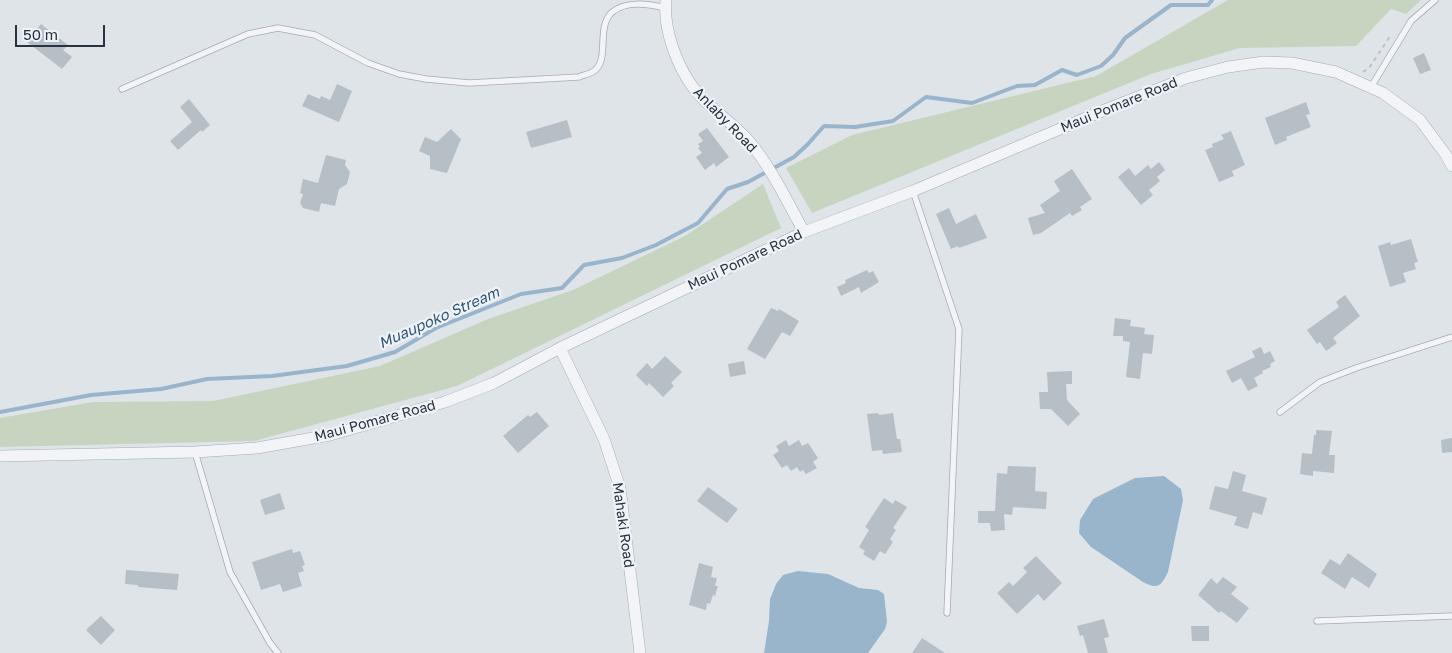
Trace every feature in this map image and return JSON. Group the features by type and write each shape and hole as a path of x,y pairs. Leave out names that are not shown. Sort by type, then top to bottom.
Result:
{"street":[{"name":"Anlaby Road","path":"666,4 669,35 679,65 695,90 747,139 767,168 804,232"},
{"name":"Maui Pomare Road","path":"0,456 195,452 256,448 330,435 445,402 494,384 560,348 804,232 913,191 1112,107 1186,78 1228,67 1264,62 1292,63 1336,72 1371,87 1383,93 1420,120 1452,166"},
{"name":"Mahaki Road","path":"560,348 604,440 620,488 640,653"}],"lane":[{"path":"1371,87 1411,21 1435,0"},
{"path":"122,89 248,34 278,28 315,35 368,63 400,74 426,79 470,83 579,77 594,71 602,57 604,23 613,10 622,4 640,2 666,4"},
{"path":"913,191 959,329 947,613"},
{"path":"1280,412 1320,382 1356,368 1452,337"},
{"path":"195,452 230,572 270,643 278,653"},
{"path":"1317,622 1452,616"}],"path":[{"path":"1352,80 1369,68 1390,36"}],"green space":[{"path":"1228,0 1421,0 1406,14 1391,9 1356,46 1240,48 1151,74 812,213 786,168 852,135 1096,76"},
{"path":"763,184 781,228 457,386 254,441 0,447 0,418 93,402 213,401 380,366 488,319 573,290 685,236"}],"water":[{"path":"1164,476 1181,489 1183,500 1168,572 1161,583 1152,586 1091,547 1079,533 1080,520 1093,499 1135,478"},
{"path":"798,571 828,574 859,588 878,590 884,594 887,622 885,629 868,653 764,653 770,599 776,584 783,575"}],"building":[{"path":"41,24 68,45 63,50 72,57 62,69 27,42"},
{"path":"1424,53 1431,70 1420,74 1413,58"},
{"path":"337,84 352,91 339,122 302,106 308,94 320,99 321,96 330,100"},
{"path":"189,99 210,125 202,132 201,130 178,150 170,141 192,122 180,107"},
{"path":"1306,102 1310,114 1306,115 1311,127 1286,137 1287,140 1275,145 1265,118"},
{"path":"567,120 572,137 531,148 526,132"},
{"path":"707,128 729,157 716,167 714,163 705,170 696,157 702,153 698,148 700,147 698,144 703,141 698,134"},
{"path":"451,129 461,139 447,173 430,169 430,156 419,151 425,137 437,142"},
{"path":"1231,131 1245,165 1232,171 1234,176 1219,182 1205,150 1213,147 1212,144 1224,139 1221,135"},
{"path":"326,155 346,160 345,165 350,172 347,184 339,189 335,206 321,203 319,212 303,208 300,203 303,194 300,193 303,179 318,183"},
{"path":"1159,162 1165,170 1157,177 1160,181 1149,190 1153,195 1141,205 1118,177 1129,168 1135,176 1148,165 1151,169"},
{"path":"1072,169 1092,199 1080,207 1082,210 1072,216 1070,213 1041,233 1033,235 1028,218 1045,213 1040,205 1060,191 1054,181"},
{"path":"949,208 956,224 976,214 987,238 951,249 936,214"},
{"path":"1411,239 1418,262 1414,263 1416,269 1403,273 1406,282 1390,287 1378,246 1390,242 1391,245"},
{"path":"867,270 869,273 873,271 879,282 861,293 859,287 841,296 837,287 846,283 845,280"},
{"path":"1345,295 1360,316 1333,338 1337,343 1326,351 1320,342 1317,344 1307,330 1339,307 1336,302"},
{"path":"771,308 778,311 779,309 799,321 790,336 782,332 765,359 747,349"},
{"path":"1115,318 1131,320 1130,326 1145,328 1144,334 1154,335 1152,354 1143,353 1140,379 1126,377 1130,342 1123,341 1123,336 1113,336"},
{"path":"1261,347 1264,354 1270,351 1275,361 1270,364 1271,367 1262,371 1263,373 1254,378 1258,386 1248,391 1241,378 1232,383 1226,371 1255,357 1252,351"},
{"path":"665,356 682,372 671,383 674,386 663,397 649,383 647,386 636,375 647,363 652,369"},
{"path":"744,361 746,374 730,377 728,364"},
{"path":"1072,371 1072,384 1066,384 1067,400 1080,414 1068,426 1051,409 1040,409 1039,392 1048,392 1047,372"},
{"path":"537,412 549,426 518,453 503,436 528,415 530,417"},
{"path":"878,413 879,415 893,413 897,439 900,439 902,452 883,454 882,450 872,451 867,414"},
{"path":"1316,430 1332,431 1329,455 1335,455 1334,473 1313,471 1313,476 1300,474 1302,453 1312,454"},
{"path":"1452,438 1452,452 1442,453 1441,440"},
{"path":"786,440 789,446 799,440 802,446 808,443 818,458 813,462 817,468 806,474 803,470 800,472 797,467 791,471 787,465 782,468 773,455 779,451 776,446"},
{"path":"1008,466 1036,467 1035,491 1047,492 1046,509 1013,507 1012,515 1004,514 1005,530 991,531 990,523 978,523 978,511 995,511 997,473 1007,474"},
{"path":"1233,471 1246,475 1242,491 1267,498 1262,515 1253,512 1248,529 1234,525 1237,517 1209,509 1215,486 1228,489"},
{"path":"708,487 738,509 727,523 697,501"},
{"path":"280,493 285,509 265,515 260,500"},
{"path":"884,498 893,504 895,500 907,507 893,528 896,530 890,539 893,542 885,554 880,551 874,561 863,554 865,551 859,547 869,530 865,527"},
{"path":"292,549 293,553 300,551 305,565 302,566 304,571 298,573 302,586 283,592 280,584 261,590 252,562"},
{"path":"1348,553 1377,574 1369,588 1352,577 1345,589 1321,573 1330,559 1340,565"},
{"path":"1036,556 1062,583 1044,601 1038,594 1017,614 997,593 1009,582 1013,586 1027,572 1023,568"},
{"path":"699,563 713,567 711,577 717,578 715,586 718,586 715,596 713,595 710,604 707,603 706,610 689,605"},
{"path":"126,570 179,574 177,590 125,584"},
{"path":"1223,577 1237,587 1231,594 1249,608 1237,623 1221,611 1219,613 1198,595 1211,578 1217,584"},
{"path":"101,616 115,630 101,645 86,630"},
{"path":"1104,619 1109,637 1104,638 1108,653 1088,653 1083,635 1080,636 1077,626"},
{"path":"1191,626 1209,626 1209,641 1192,641"},
{"path":"922,638 945,653 912,653"}],"waterway":[{"name":"Muaupoko Stream","path":"0,412 91,395 161,389 207,379 272,376 347,366 395,352 436,328 521,294 562,288 584,265 622,258 656,245 698,223 727,189 748,182 794,157 824,126 855,127 893,121 926,97 972,103 1017,86 1035,85 1062,70 1077,75 1101,66 1113,55 1125,38 1171,5 1208,5 1212,0"}]}
